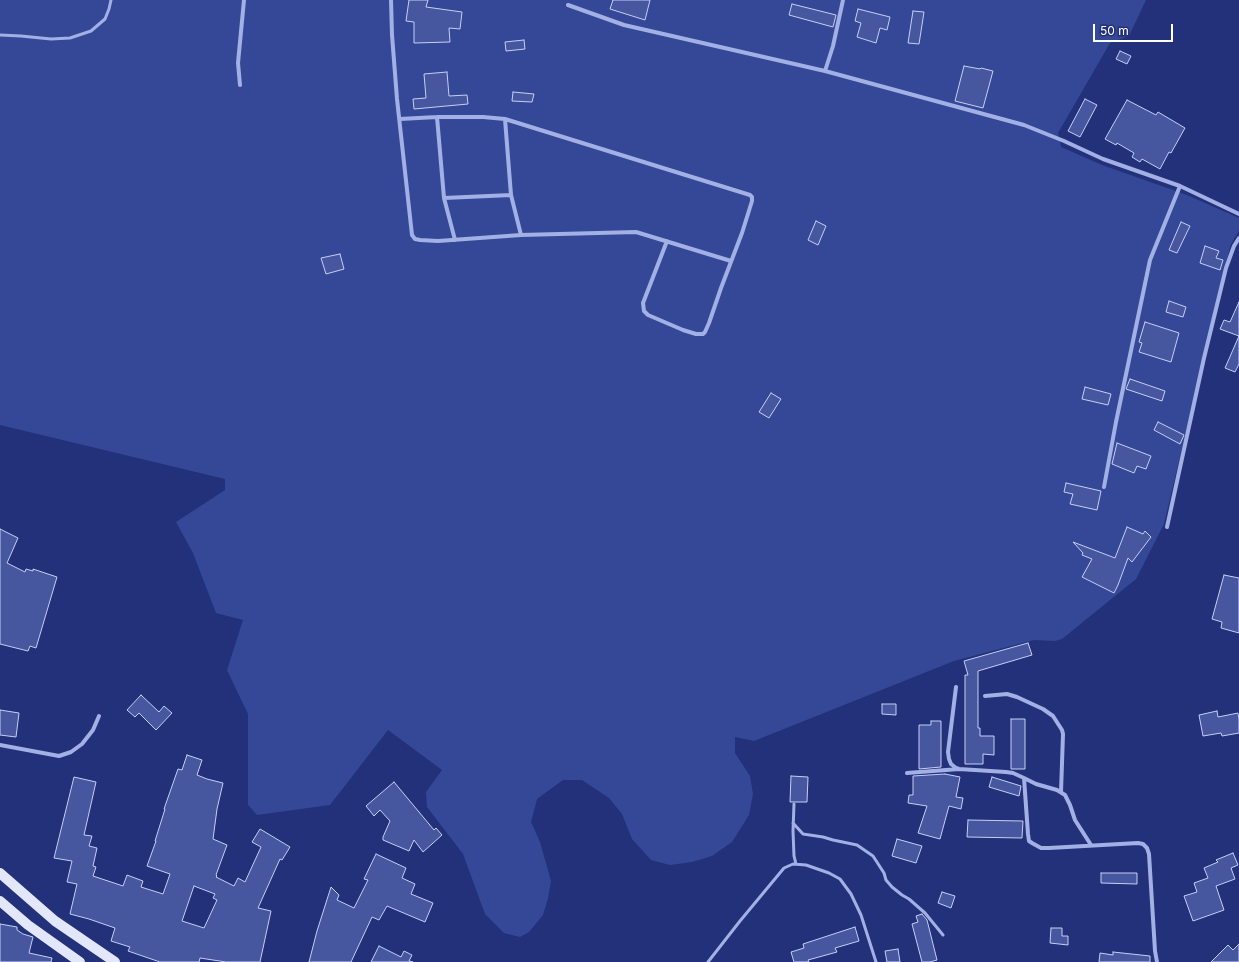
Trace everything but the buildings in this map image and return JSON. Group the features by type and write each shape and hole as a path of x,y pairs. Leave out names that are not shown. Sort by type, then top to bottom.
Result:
{"main road":[{"path":"0,873 55,921 115,962"},
{"path":"0,901 28,925 80,962"}],"street":[{"path":"240,85 238,64 244,0"},
{"path":"391,0 392,35 400,119 412,235 415,239 455,240 636,232 731,261"},
{"path":"825,71 833,46 843,0"},
{"path":"568,6 624,25 825,71 1024,125 1103,159 1180,186 1239,214"},
{"path":"400,119 437,117 483,117 505,119 750,195 752,197 752,201 703,334 696,334 684,330 648,315 644,311 643,303 667,241"},
{"path":"437,117 444,198 455,240"},
{"path":"505,119 511,195 521,236"},
{"path":"1104,487 1150,260 1180,186"},
{"path":"444,198 511,195"},
{"path":"1167,527 1204,358 1226,268 1234,246 1239,238"},
{"path":"956,687 948,758 951,764 959,769"},
{"path":"986,696 1007,694 1043,709 1053,716 1063,734 1061,792"},
{"path":"0,745 59,756 71,752 82,744 94,730 99,716"},
{"path":"907,773 959,769 1013,773 1036,784 1061,792 1065,795 1070,805 1074,820 1091,845"},
{"path":"1024,778 1028,834 1032,843 1041,848 1138,843 1143,844 1147,848 1150,854 1155,951 1157,962"}],"lane":[{"path":"0,35 51,39 70,38 91,31 105,19 109,10 110,0"},
{"path":"794,804 793,831 794,856 796,864"},
{"path":"793,823 803,834 857,845 873,856 884,873 886,880 892,887 926,913 943,936"},
{"path":"708,962 740,920 784,868 793,864 806,865 829,873 840,879 851,894 861,915 876,962"}],"shaded area":[{"path":"0,0 1146,0 1129,36 1110,43 1058,133 1061,147 1102,165 1187,195 1239,218 1239,231 1231,244 1225,267 1164,524 1136,579 1062,639 1055,641 1034,640 954,661 754,741 735,737 735,753 750,776 753,794 749,815 732,842 712,856 692,862 670,865 651,860 632,839 622,814 609,798 582,780 563,780 537,799 531,822 540,842 551,881 543,915 529,932 520,937 504,933 485,914 463,854 427,807 426,792 442,770 388,730 330,805 257,815 248,805 248,714 227,670 243,620 216,613 193,553 176,522 225,490 225,479 0,425"}]}
